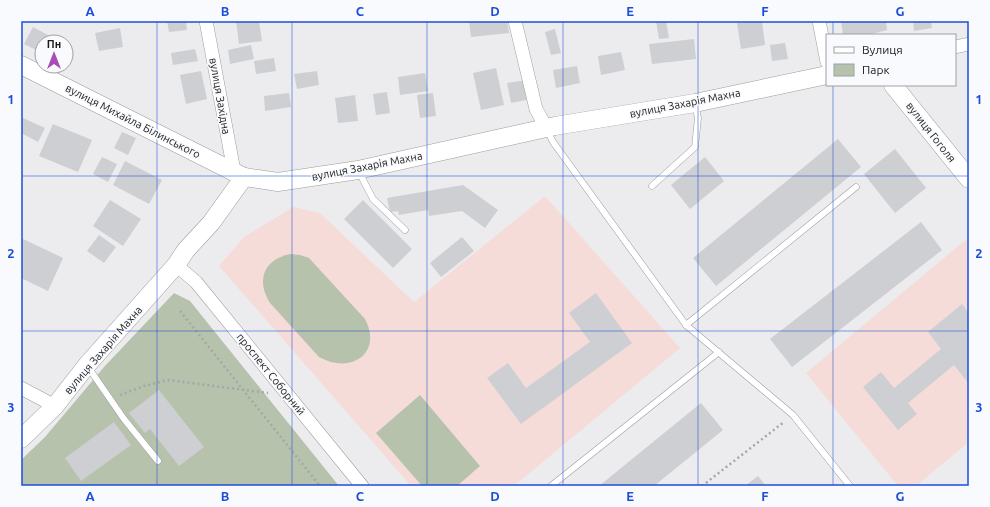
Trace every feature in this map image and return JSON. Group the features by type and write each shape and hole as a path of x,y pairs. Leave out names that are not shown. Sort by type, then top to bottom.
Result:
{"street":[{"name":"вулиця Західна","path":"206,21 239,174"},
{"path":"515,21 536,109 547,128"},
{"path":"819,21 826,57"},
{"path":"956,47 969,44"},
{"name":"вулиця Михайла Білинського","path":"21,65 239,174"},
{"name":"вулиця Захарія Махна","path":"21,439 55,406 88,365 176,265 186,250 211,223 239,174 278,182 358,170 547,128 695,103 826,75"},
{"name":"вулиця Гоголя","path":"894,86 969,179"},
{"name":"проспект Соборний","path":"176,265 196,282 362,486"},
{"path":"21,388 55,406"}],"lane":[{"path":"652,186 695,146 698,118 695,103"},
{"path":"547,128 553,142 686,325 793,416 850,486"},
{"path":"358,170 373,199 405,230"},
{"path":"686,325 856,187"},
{"path":"551,486 719,352"},
{"path":"88,365 124,419 158,460"}],"path":[{"path":"180,311 320,486"},
{"path":"112,399 144,386 168,380 243,391 288,395"},
{"path":"702,486 793,416"}],"shaded area":[{"path":"545,196 680,348 514,486 411,486 219,266 244,237 293,207 320,213 414,302"},
{"path":"968,238 969,442 916,486 898,486 806,373"}],"green space":[{"path":"290,254 309,258 365,319 370,331 370,342 367,351 361,358 352,362 342,363 331,362 319,357 270,303 263,287 265,272 268,266 274,261"},
{"path":"174,293 190,301 339,486 21,486 21,460 45,437 104,367"},
{"path":"420,395 480,466 457,486 422,486 376,433"}],"building":[{"path":"167,21 186,21 187,30 169,32"},
{"path":"236,21 259,21 262,41 239,44"},
{"path":"469,21 507,21 509,33 471,37"},
{"path":"656,21 666,21 669,38 659,39"},
{"path":"762,21 765,45 741,49 737,23"},
{"path":"841,21 886,21 887,30 872,34 843,34"},
{"path":"913,21 931,21 932,28 914,31"},
{"path":"33,27 46,34 34,34 34,49 24,44"},
{"path":"120,28 123,47 99,51 95,33"},
{"path":"555,29 561,53 551,55 545,32"},
{"path":"694,39 696,59 652,64 649,44"},
{"path":"785,43 788,59 772,61 770,45"},
{"path":"251,45 254,59 230,64 228,50"},
{"path":"195,49 198,61 173,65 171,53"},
{"path":"621,52 625,70 601,75 598,56"},
{"path":"274,58 276,71 256,74 254,61"},
{"path":"577,66 580,83 556,88 553,70"},
{"path":"496,68 504,105 481,110 473,73"},
{"path":"201,71 207,99 186,104 180,75"},
{"path":"317,71 319,85 297,89 294,74"},
{"path":"425,73 428,91 400,95 398,77"},
{"path":"528,80 532,99 511,103 507,83"},
{"path":"387,92 390,113 376,115 373,94"},
{"path":"289,93 291,107 265,111 264,96"},
{"path":"433,93 436,116 420,118 417,95"},
{"path":"355,95 358,121 338,123 335,98"},
{"path":"23,118 45,128 38,142 21,133 21,122"},
{"path":"53,124 92,140 78,172 39,156"},
{"path":"122,132 136,138 128,155 114,148"},
{"path":"838,139 861,167 716,286 693,258"},
{"path":"895,149 926,188 895,213 864,174"},
{"path":"102,157 117,164 108,182 93,174"},
{"path":"705,157 724,181 690,209 671,185"},
{"path":"125,161 162,180 149,204 113,185"},
{"path":"463,185 498,210 485,228 462,211 429,216 428,210 399,215 398,211 390,212 387,198"},
{"path":"110,200 141,219 123,246 93,226"},
{"path":"363,200 412,249 393,268 344,219"},
{"path":"921,222 942,250 792,367 770,339"},
{"path":"99,235 116,247 104,263 87,251"},
{"path":"462,237 474,251 441,277 430,263"},
{"path":"21,238 63,258 48,291 21,278"},
{"path":"596,293 632,343 521,424 487,378 508,363 526,388 590,342 569,313"},
{"path":"962,304 969,313 969,384 954,365 908,403 917,414 898,430 863,387 881,372 894,388 941,349 928,332"},
{"path":"159,390 204,447 179,466 150,429 145,433 129,413"},
{"path":"701,403 723,430 654,486 599,486"},
{"path":"114,422 131,445 81,481 65,458"},
{"path":"758,476 766,486 745,486"}]}
